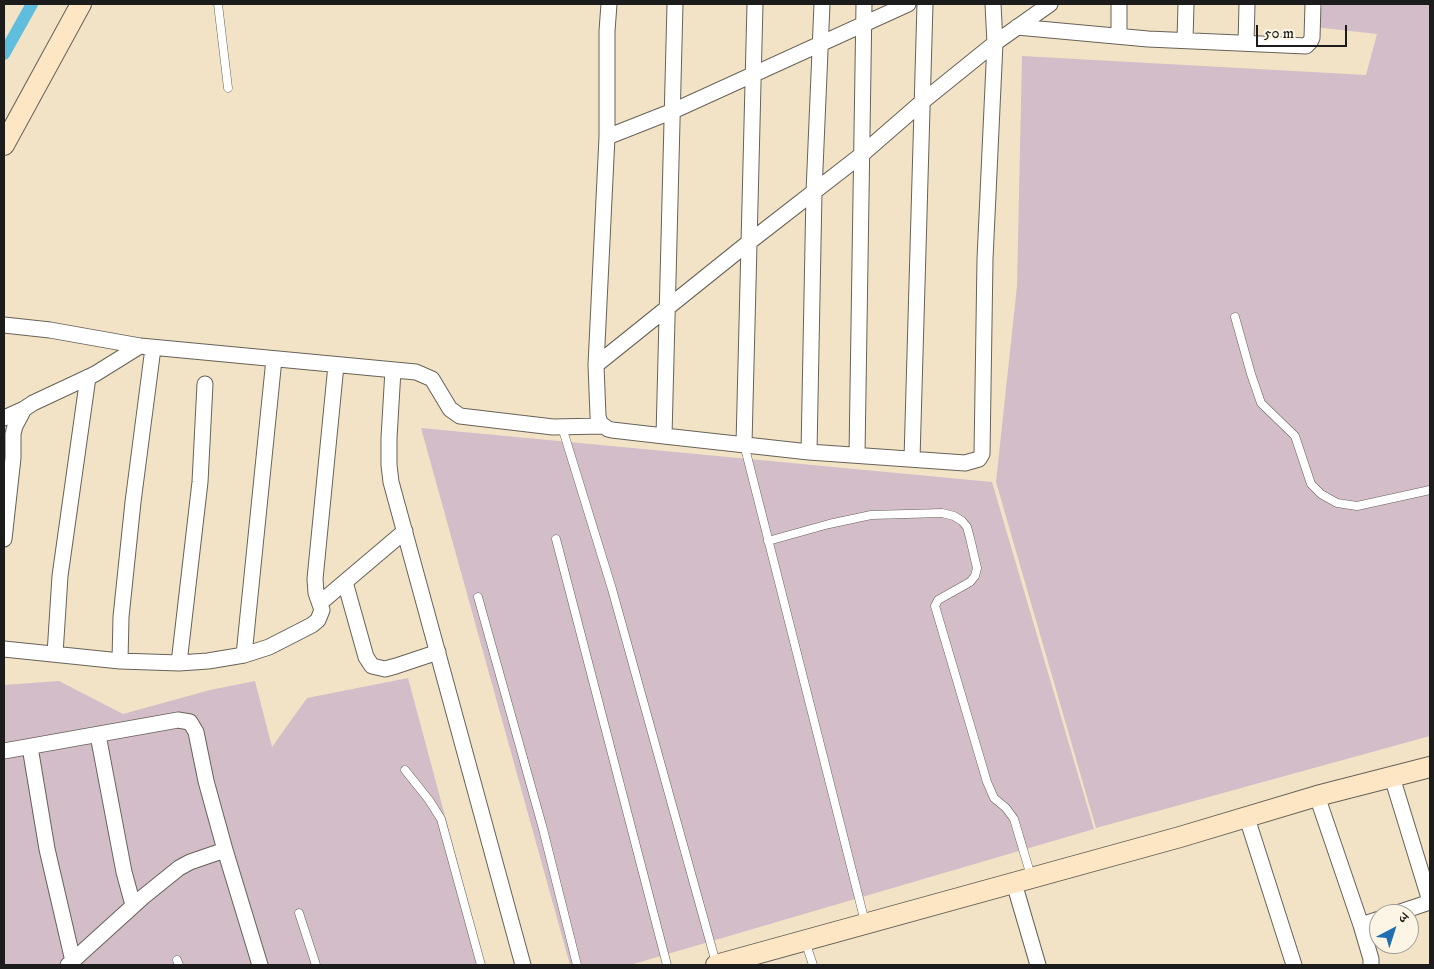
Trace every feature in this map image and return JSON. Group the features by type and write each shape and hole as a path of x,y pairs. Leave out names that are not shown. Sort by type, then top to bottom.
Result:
{"main road":[{"path":"4,145 81,4"},
{"path":"720,965 1247,818 1317,796 1430,766"}],"street":[{"path":"608,4 607,137 596,365 598,416 600,423 612,430 809,452 965,463 979,459 982,454 985,259 995,43 993,4"},
{"path":"664,436 669,308 675,4"},
{"path":"744,444 755,4"},
{"path":"809,452 814,192 822,4"},
{"path":"857,455 860,156 864,4"},
{"path":"607,137 673,111 908,4"},
{"path":"912,459 925,4"},
{"path":"596,365 860,156 922,102 995,43 1050,4"},
{"path":"1119,4 1119,36"},
{"path":"1185,40 1186,4"},
{"path":"1246,43 1247,4"},
{"path":"1017,28 1119,36 1302,46 1308,45 1312,38 1313,4"},
{"path":"4,325 50,330 147,347 416,372 432,379 450,409 460,416 562,427 604,426"},
{"path":"4,418 24,410 33,403 147,347"},
{"path":"120,661 121,617 147,347"},
{"path":"244,655 274,359"},
{"path":"4,649 120,661 208,662 244,655 269,647 307,629 318,620 321,613 315,579 336,365"},
{"path":"393,370 389,465 395,497 523,965"},
{"path":"55,654 60,576 88,377"},
{"path":"179,663 200,482 205,384"},
{"path":"4,539 13,458 13,434 15,426 24,410"},
{"path":"320,603 405,532"},
{"path":"345,582 366,657 372,666 385,669 438,652"},
{"path":"4,752 178,720 190,722 196,732 206,781 260,965"},
{"path":"98,735 124,872 133,905"},
{"path":"30,747 47,849 70,963"},
{"path":"1392,777 1430,902"},
{"path":"1317,796 1361,925 1371,959 1370,965"},
{"path":"1247,818 1294,965"},
{"path":"70,963 133,905 183,865 225,850"},
{"path":"1023,881 1038,965"},
{"path":"1361,925 1369,922"}],"lane":[{"path":"218,4 228,88"},
{"path":"1235,317 1261,403 1290,429 1295,436 1311,484 1321,494 1337,503 1357,506 1430,490"},
{"path":"562,427 612,589 720,965"},
{"path":"744,444 866,924"},
{"path":"768,541 871,514 942,513 954,516 967,527 977,568 975,576 970,582 938,600 935,606 987,782 994,798 1006,808 1014,819 1023,881"},
{"path":"556,539 667,965"},
{"path":"478,597 543,829 577,965"},
{"path":"405,770 429,800 441,819 480,965"},
{"path":"300,913 316,965"},
{"path":"805,941 813,965"}],"shaded area":[{"path":"1323,4 1430,4 1430,736 1096,828 996,482 1017,286 1022,56 1366,75 1377,34 1315,27"},
{"path":"421,428 992,482 1094,829 630,965 570,965"},
{"path":"408,678 485,965 4,965 4,685 59,681 123,714 210,690 255,681 272,747 307,698"}],"waterway":[{"path":"4,54 32,4"}]}
